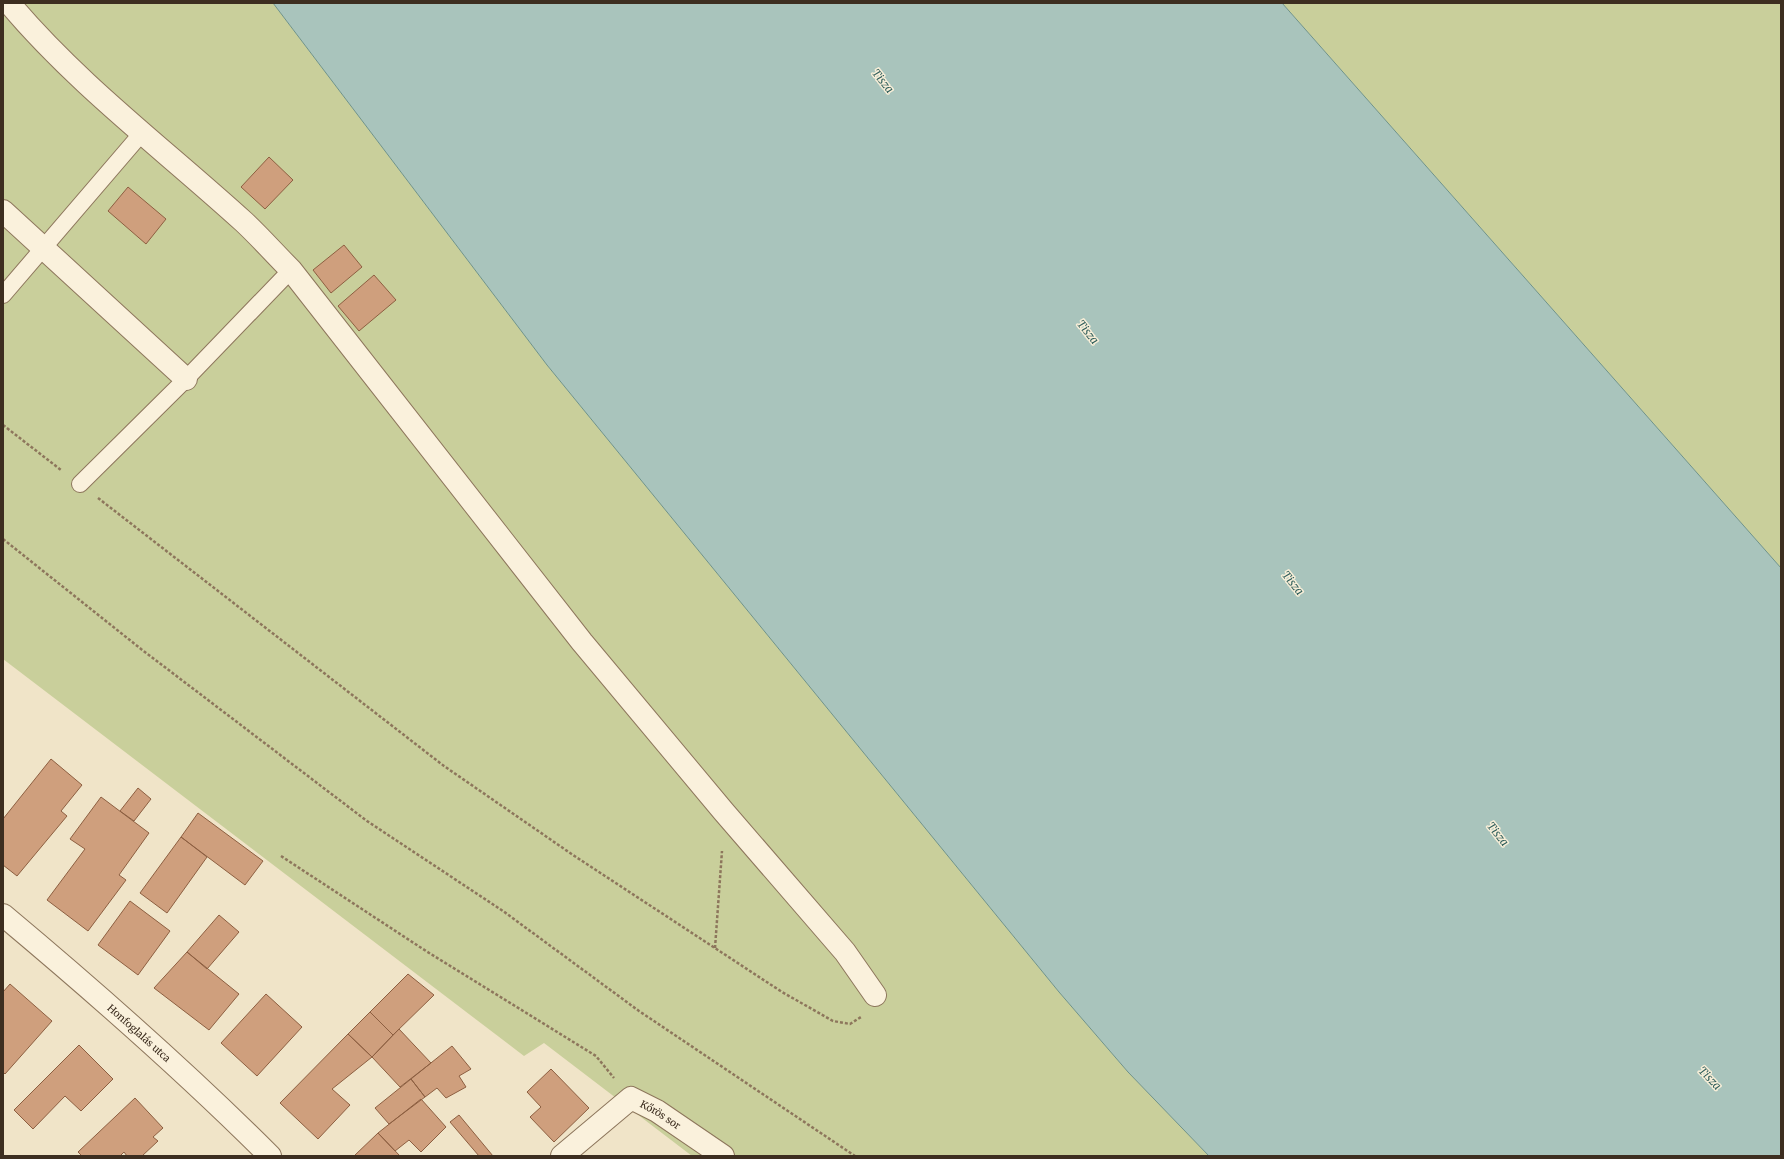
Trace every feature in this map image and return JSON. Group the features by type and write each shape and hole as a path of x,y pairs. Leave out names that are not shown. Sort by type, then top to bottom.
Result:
{"street":[{"path":"9,3 33,32 141,134 245,223 291,270 582,642 724,812 845,952 874,996"},
{"path":"3,211 186,379"},
{"name":"Honfoglalás utca","path":"3,915 83,982 205,1092 270,1156"},
{"name":"Kőrös sor","path":"562,1156 631,1098 657,1111 723,1156"}],"lane":[{"path":"3,295 141,134"},
{"path":"80,484 186,379 291,270"}],"path":[{"path":"3,425 444,766 580,860 782,992 833,1021 850,1024 873,1010 874,996"},
{"path":"3,539 141,649 367,821 503,911 639,1011 855,1156"},
{"path":"715,948 724,812"},
{"path":"281,856 426,951 596,1056 631,1098"}],"green space":[{"path":"3,3 273,3 547,365 1059,992 1128,1072 1209,1156 692,1156 544,1043 524,1056 3,659"},
{"path":"1282,3 1781,3 1781,568"}],"water":[{"name":"Tisza","path":"273,3 1282,3 1781,568 1781,1156 1209,1156 1128,1072 1059,992 547,365"}],"building":[{"path":"269,157 293,180 265,209 241,187"},
{"path":"128,187 166,219 146,244 108,211"},
{"path":"344,245 362,267 331,293 313,270"},
{"path":"374,275 396,300 359,331 338,306"},
{"path":"51,759 82,785 61,811 67,816 17,876 3,865 3,819"},
{"path":"138,788 151,799 134,821 120,811"},
{"path":"101,797 149,833 119,875 126,880 88,931 47,900 85,849 70,839"},
{"path":"198,813 263,861 245,885 181,837"},
{"path":"181,837 207,857 167,913 140,893"},
{"path":"130,901 170,931 138,975 98,945"},
{"path":"219,915 239,932 207,969 187,952"},
{"path":"187,952 239,994 209,1030 154,988"},
{"path":"408,974 434,995 393,1035 370,1012"},
{"path":"10,984 52,1021 5,1074 3,1072 3,992"},
{"path":"266,994 302,1027 257,1076 221,1043"},
{"path":"370,1012 393,1035 372,1057 348,1034"},
{"path":"399,1029 431,1063 400,1087 372,1057"},
{"path":"348,1034 372,1057 332,1089 350,1105 318,1139 280,1103"},
{"path":"79,1045 113,1079 81,1111 65,1096 33,1129 14,1110"},
{"path":"452,1046 471,1069 459,1076 466,1087 446,1098 437,1088 425,1097 411,1079"},
{"path":"551,1069 589,1108 554,1142 530,1117 541,1107 527,1092"},
{"path":"411,1079 425,1097 389,1124 375,1108"},
{"path":"135,1098 163,1128 153,1137 158,1141 142,1156 127,1156 124,1152 120,1156 82,1156 78,1152"},
{"path":"421,1099 446,1127 421,1152 409,1140 395,1151 378,1133"},
{"path":"459,1115 493,1156 479,1156 450,1122"},
{"path":"378,1133 400,1156 354,1156"}]}
